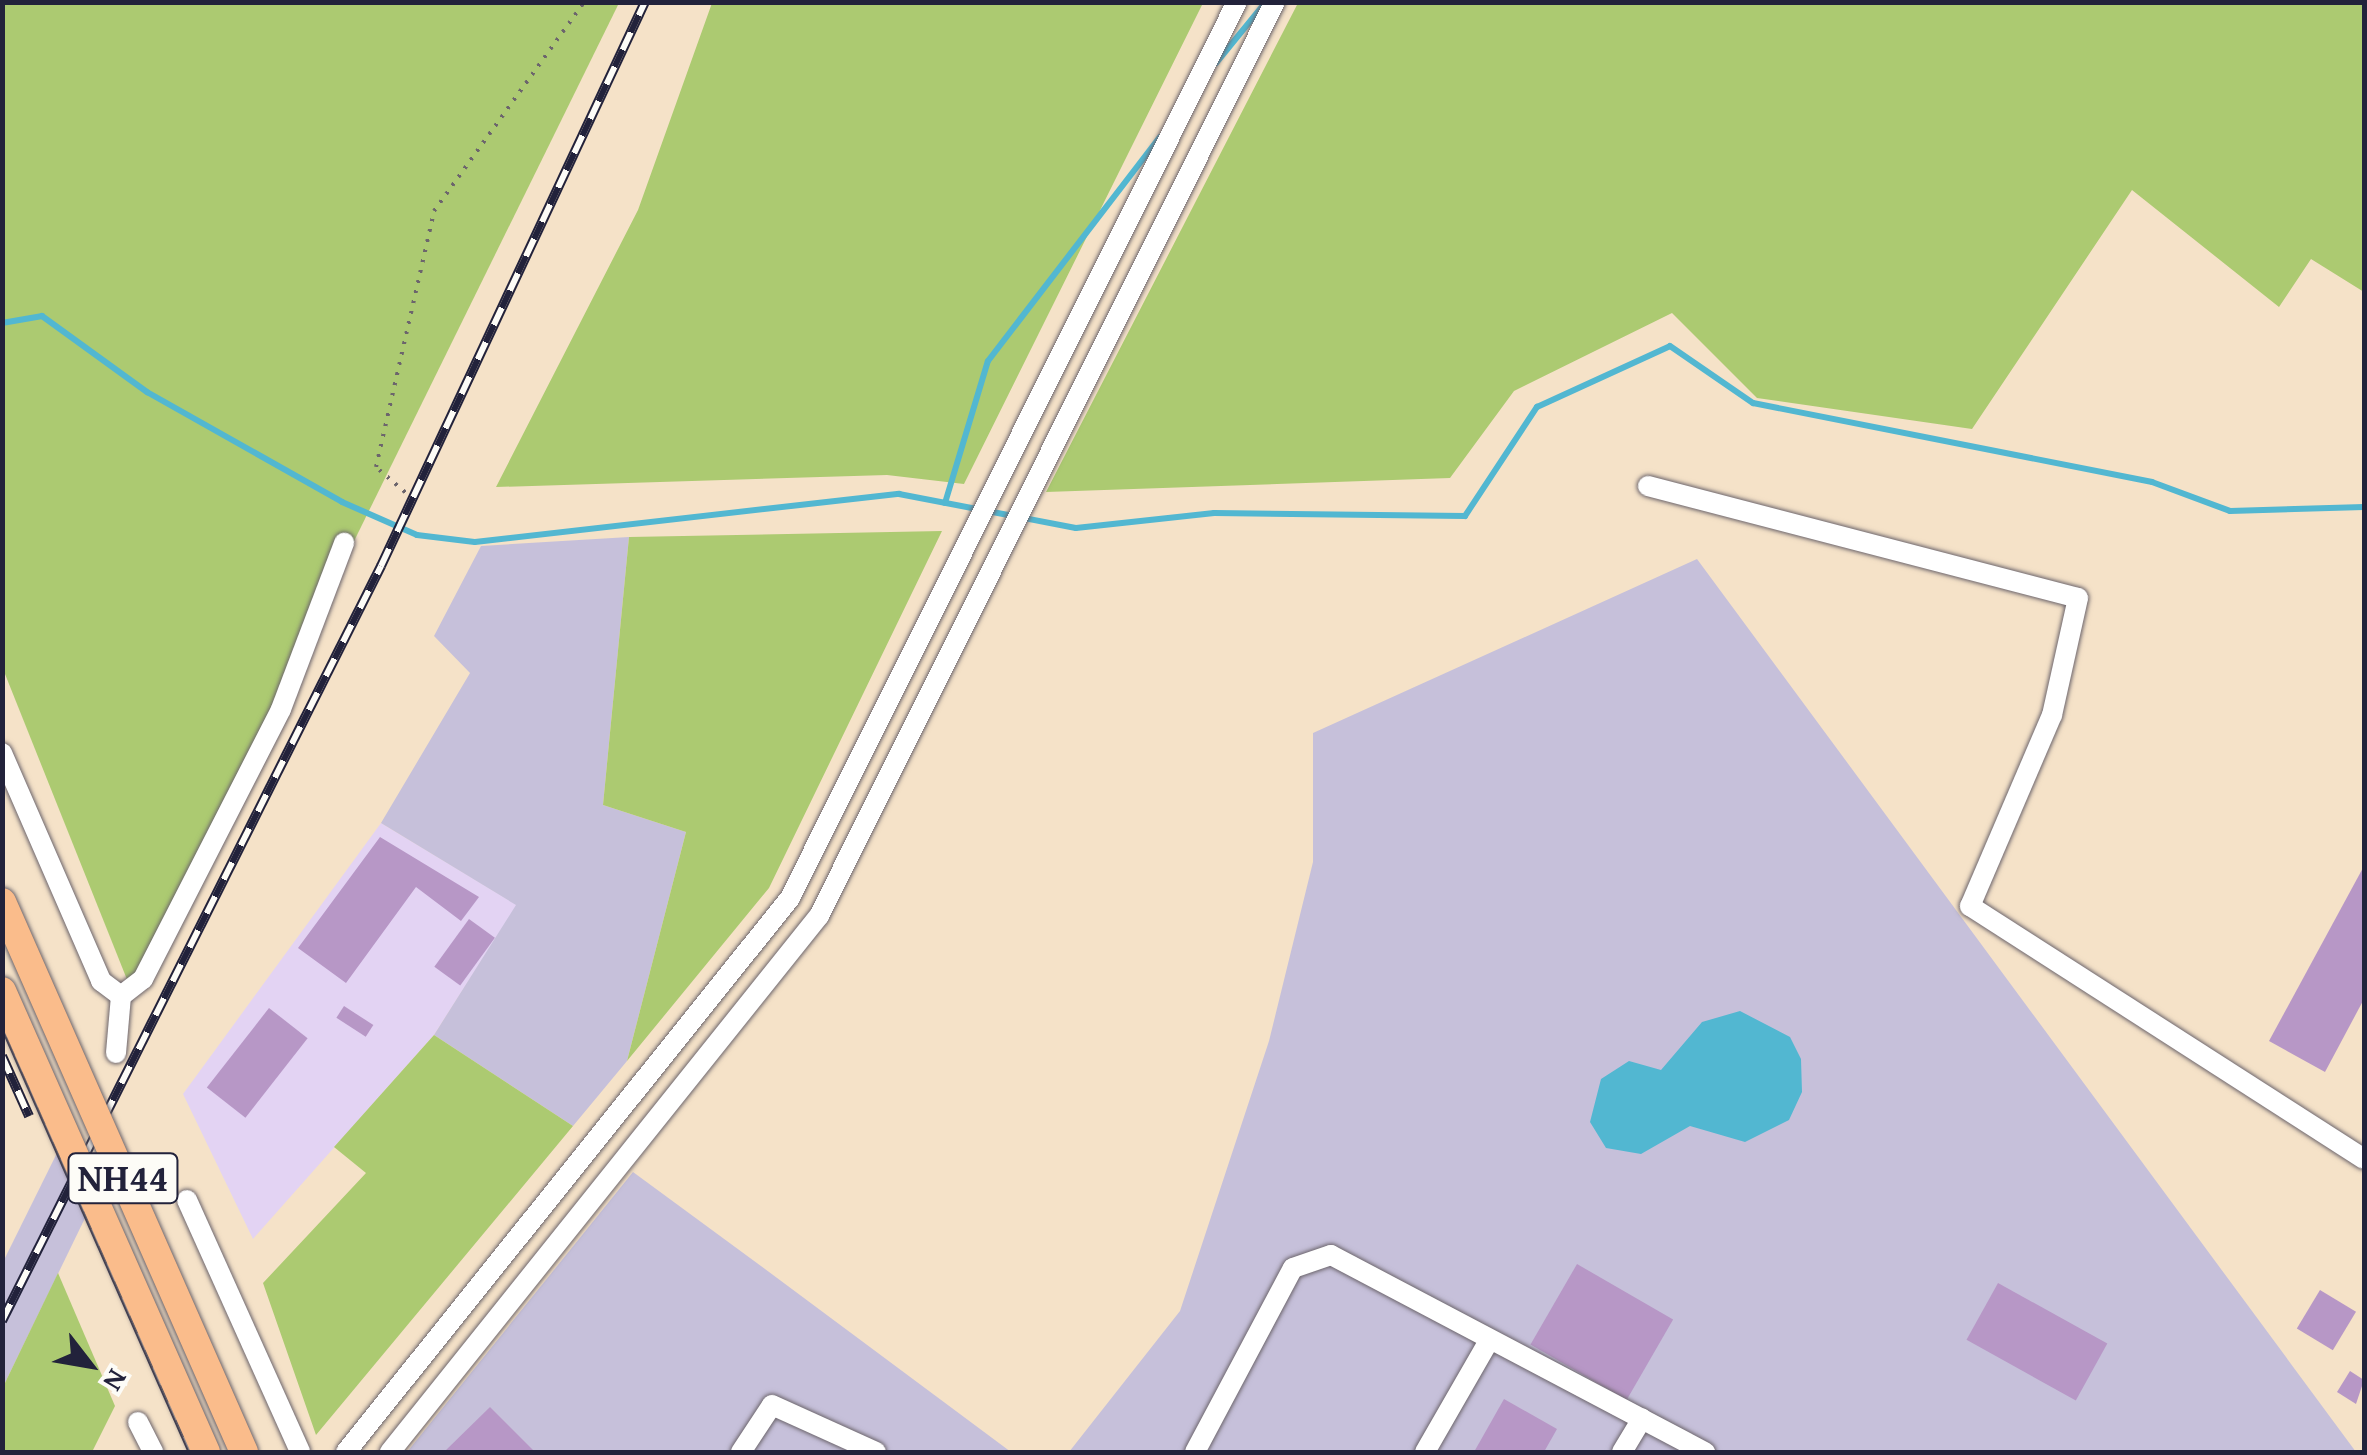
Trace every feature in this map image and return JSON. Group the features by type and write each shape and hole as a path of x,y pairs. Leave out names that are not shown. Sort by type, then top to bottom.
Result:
{"highway":[{"name":"NH44","path":"2,902 244,1452"},
{"name":"NH44","path":"2,990 206,1452"}],"street":[{"path":"346,1452 790,898 1237,2"},
{"path":"390,1452 819,916 1275,2"},
{"path":"1648,486 2078,598 2052,715 1970,906 2364,1159"},
{"path":"116,1053 121,996 143,979 281,708 344,543"},
{"path":"2,753 101,981 121,996"},
{"path":"187,1200 300,1452"},
{"path":"1194,1452 1293,1268 1314,1255 1331,1255 1706,1452"},
{"path":"1425,1452 1490,1339"},
{"path":"742,1452 772,1405 876,1452"},
{"path":"1622,1452 1642,1419"},
{"path":"138,1422 153,1452"}],"path":[{"path":"412,499 376,466 434,211 584,2"}],"shaded area":[{"path":"629,537 603,805 686,832 627,1061 573,1126 434,1035 516,905 381,823 470,673 434,636 481,546"},
{"path":"1697,559 2356,1452 1069,1452 1180,1311 1269,1041 1313,862 1313,733"},
{"path":"381,823 517,905 434,1035 253,1239 183,1094"},
{"path":"59,1149 87,1214 3,1387 3,1262"},
{"path":"633,1172 765,1269 1011,1452 407,1452"}],"green space":[{"path":"3,3 619,3 132,992 3,669"},
{"path":"712,3 1203,3 964,484 887,475 496,487 638,210"},
{"path":"1298,3 2364,3 2364,292 2311,259 2279,307 2132,190 1972,429 1757,398 1672,313 1514,391 1450,478 1046,492"},
{"path":"942,531 769,888 627,1061 686,832 603,805 629,537"},
{"path":"434,1035 573,1126 316,1435 263,1283 366,1173 334,1147"},
{"path":"58,1273 115,1406 92,1452 3,1452 3,1387"}],"water":[{"path":"1740,1011 1790,1037 1801,1059 1802,1092 1789,1120 1745,1142 1690,1126 1641,1154 1606,1148 1590,1122 1601,1079 1629,1061 1661,1070 1702,1022"}],"building":[{"path":"380,837 479,897 461,921 416,887 346,983 298,948"},
{"path":"2364,866 2364,999 2325,1072 2269,1041"},
{"path":"469,919 495,938 460,986 434,967"},
{"path":"344,1006 373,1025 366,1037 336,1018"},
{"path":"269,1008 308,1038 245,1118 207,1088"},
{"path":"1577,1264 1673,1320 1627,1400 1530,1345"},
{"path":"1998,1283 2107,1344 2076,1400 1966,1340"},
{"path":"2320,1290 2356,1312 2333,1350 2297,1329"},
{"path":"2350,1371 2364,1380 2356,1404 2337,1392"},
{"path":"1504,1399 1557,1429 1544,1452 1474,1452"},
{"path":"490,1407 535,1452 444,1452"}],"waterway":[{"path":"1216,63 1265,3"},
{"path":"945,503 988,361 1160,137"},
{"path":"2,323 42,316 147,392 342,502 417,535 475,542 899,494 1076,528 1214,513 1465,516 1537,407 1670,346 1753,403 2152,482 2230,511 2364,507"}],"railway":[{"path":"2,1321 381,566 645,2"},
{"path":"2,1019 193,1452"},
{"path":"2,1056 29,1116"}]}
